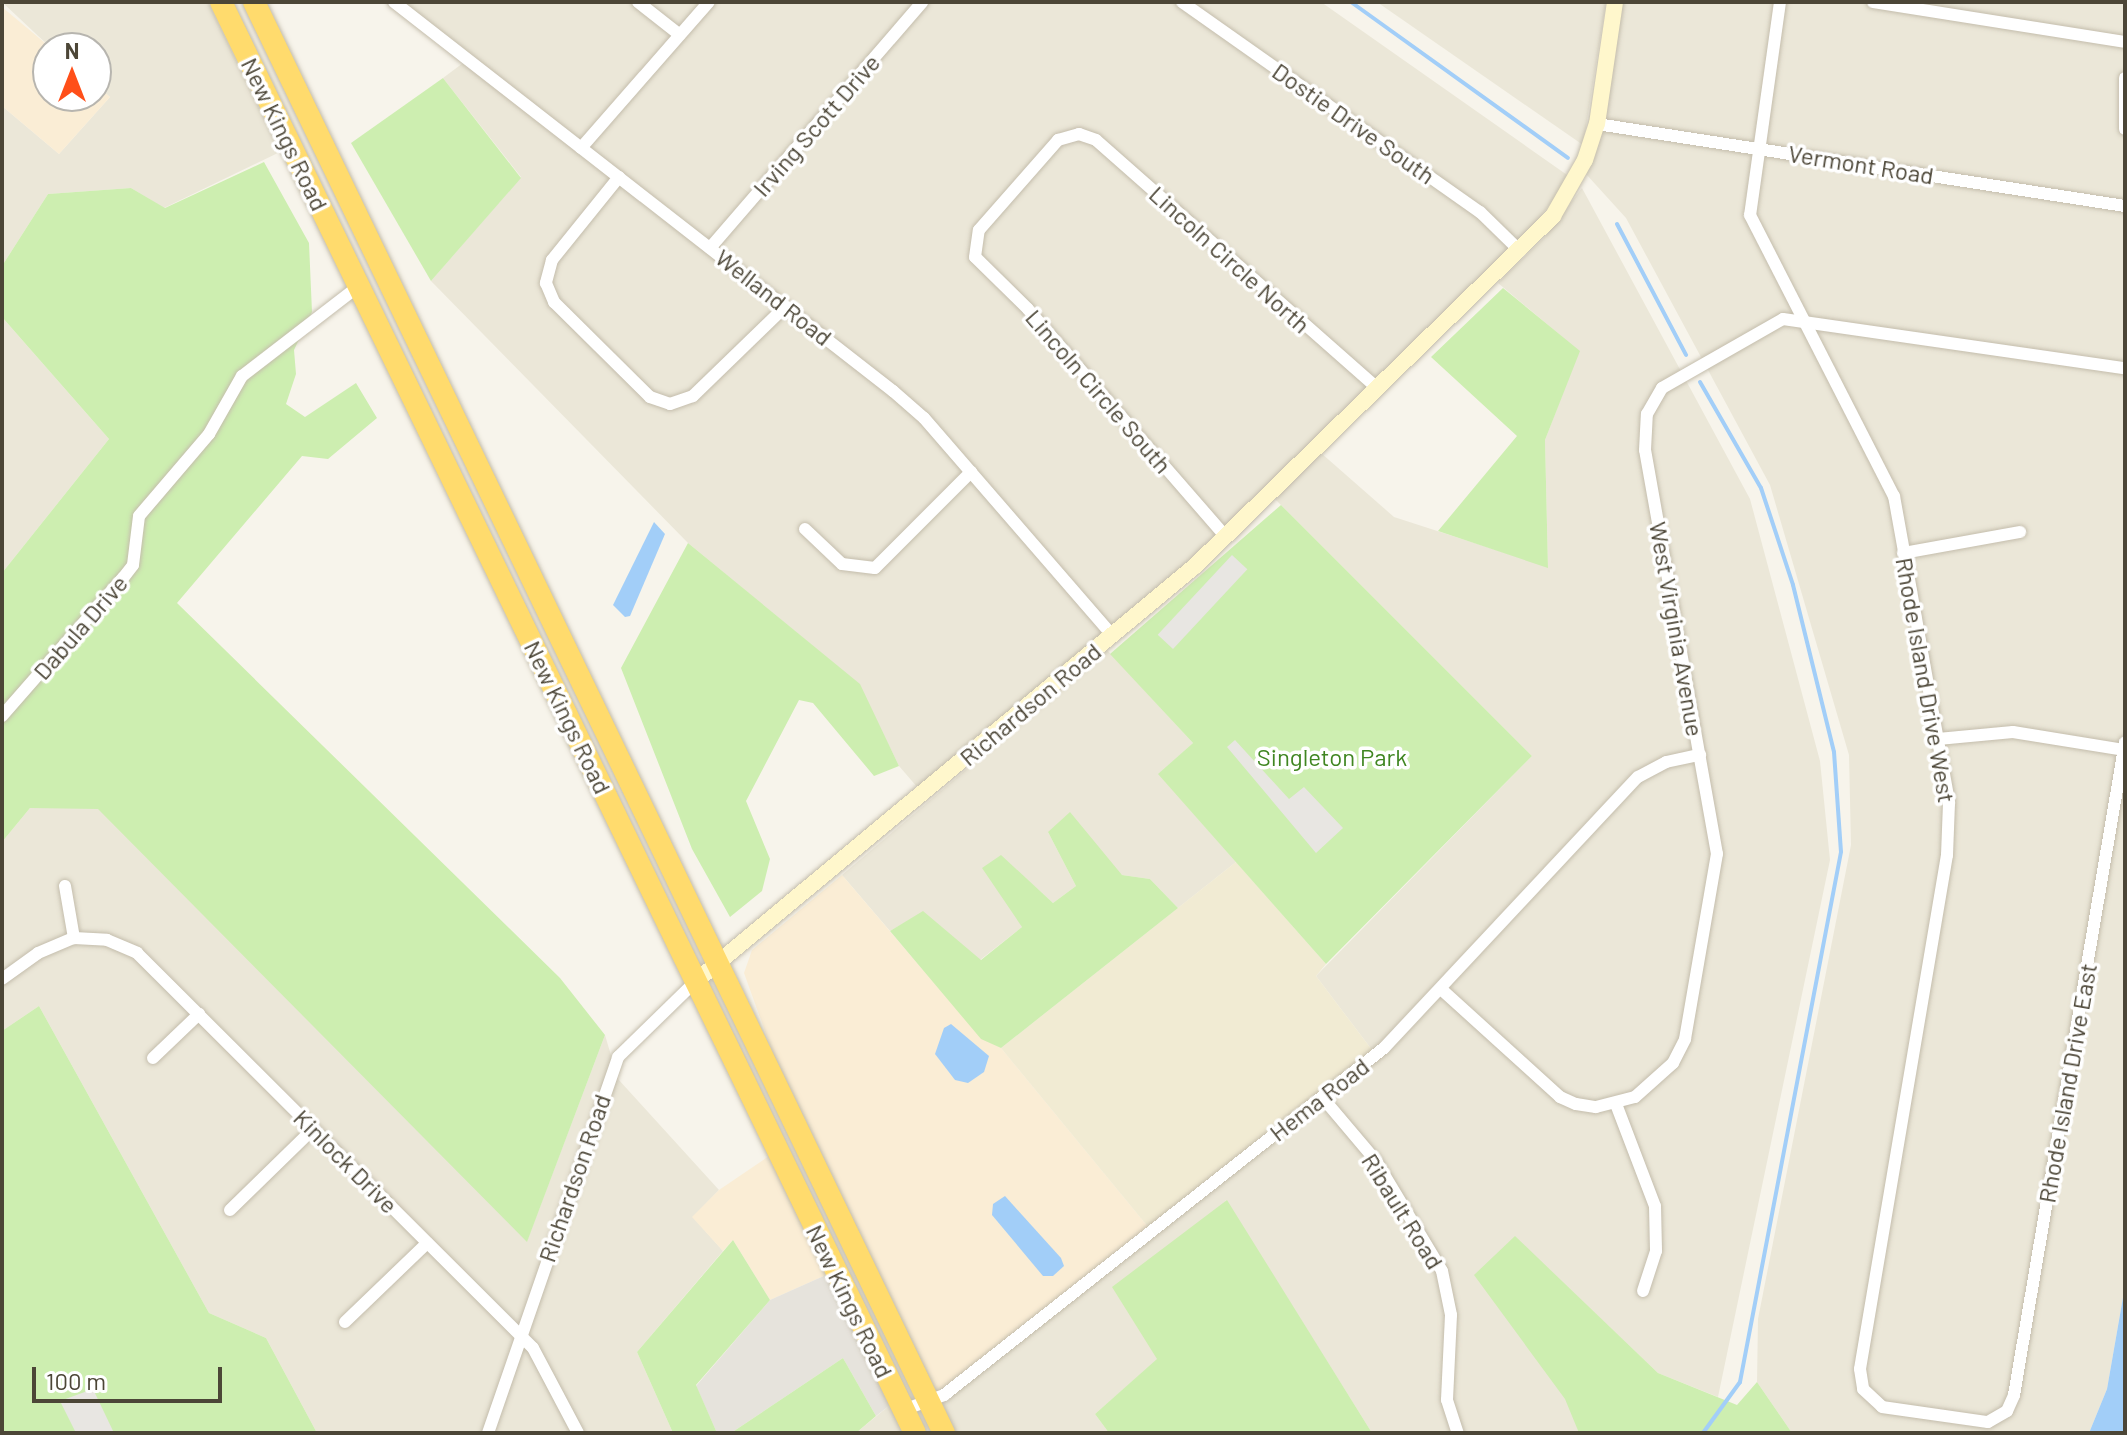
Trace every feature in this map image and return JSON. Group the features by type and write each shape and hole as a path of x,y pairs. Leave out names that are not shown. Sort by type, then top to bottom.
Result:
{"highway":[{"name":"New Kings Road","path":"221,2 915,1433"},
{"name":"New Kings Road","path":"254,2 944,1433"}],"street":[{"name":"Welland Road","path":"394,2 904,400 971,472 1112,635"},
{"path":"638,2 680,35"},
{"path":"581,148 709,2"},
{"name":"Irving Scott Drive","path":"710,248 922,2"},
{"name":"Dostie Drive South","path":"1182,2 1469,204 1520,251"},
{"name":"Richardson Road","path":"488,1433 618,1057 696,981 1226,537 1520,251 1573,185 1597,124 1615,2"},
{"name":"Rhode Island Drive West","path":"1780,2 1750,215 1886,474 1949,803 1947,855 1860,1369 1863,1389 1882,1407 1976,1423 1998,1419"},
{"path":"1873,2 2125,42"},
{"path":"2125,78 2125,129"},
{"path":"287,139 311,124"},
{"name":"Vermont Road","path":"1597,124 2125,206"},
{"name":"Lincoln Circle South","path":"1079,134 1058,140 979,230 974,247 980,267 1028,309 1226,537"},
{"name":"Lincoln Circle North","path":"1079,134 1096,140 1378,389"},
{"path":"619,177 547,272 554,302 650,397 670,404 693,396 786,306"},
{"name":"Dabula Drive","path":"2,716 133,565 139,516 209,434 242,376 359,286"},
{"name":"West Virginia Avenue","path":"1616,1104 1635,1097 1673,1063 1691,1021 1717,854 1645,450 1647,414 1672,380 1783,319 1802,318 2125,368"},
{"path":"805,529 842,564 875,568 971,472"},
{"path":"1903,553 2020,532"},
{"path":"501,580 526,567"},
{"path":"1938,739 2013,732 2124,746"},
{"name":"Rhode Island Drive East","path":"1998,1419 2014,1395 2124,746"},
{"name":"Hema Road","path":"903,1410 944,1395 1046,1318 1384,1048 1638,777 1666,762 1700,755"},
{"path":"2,979 38,953 74,938 65,886"},
{"name":"Kinlock Drive","path":"74,938 107,940 137,953 541,1357 578,1433"},
{"path":"1441,989 1560,1097 1596,1107 1616,1104 1655,1206 1656,1251 1643,1291"},
{"path":"153,1058 199,1014"},
{"name":"Ribault Road","path":"1322,1097 1376,1161 1442,1271 1451,1315 1447,1400 1458,1433"},
{"path":"230,1210 313,1129"},
{"path":"345,1322 427,1243"}],"shaded area":[{"path":"2,2 208,2 280,152 164,208 131,188 48,194 2,266 2,106 59,154 97,112 112,112 112,32 34,32"},
{"path":"384,2 1321,2 1570,177 1532,228 1178,571 918,788 899,766 859,684 688,543 431,281 521,177 443,78 463,63"},
{"path":"1377,2 1606,2 1583,145"},
{"path":"1622,2 2125,2 2125,1286 2107,1389 2089,1433 1792,1433 1757,1382 1758,1319 1851,845 1849,755 1770,485 1626,218 1586,174"},
{"path":"2,7 32,32 32,112 97,112 59,154 2,106"},
{"path":"1582,188 1750,499 1820,761 1830,860 1718,1397 1658,1373 1515,1237 1579,1433 1372,1433 1226,1200 1158,1359 1095,1414 1109,1433 955,1433 936,1394 1372,1050 1316,976 1532,756 1275,499 1321,453 1394,517 1548,567 1545,440 1579,351 1498,283 1545,237"},
{"path":"2,317 109,439 2,573"},
{"path":"1232,555 1247,569 1173,649 1158,635"},
{"path":"1107,650 1193,743 1159,774 1236,862 1178,908 1150,879 1122,875 1048,832 1076,886 1053,903 1001,856 1022,927 980,960 923,912 890,931 842,875"},
{"path":"1235,740 1289,799 1304,787 1343,828 1316,853 1227,747"},
{"path":"30,808 98,808 527,1241 605,1035 618,1079 719,1190 693,1217 723,1251 637,1352 673,1433 317,1433 266,1338 209,1313 39,1006 2,1031 2,842"},
{"path":"1236,862 1326,964 1316,976 1372,1050 1149,1228 1001,1048"},
{"path":"842,875 981,1038 1001,1048 1149,1228 936,1394 778,1067 744,973 752,950"},
{"path":"769,1156 826,1275 770,1300 733,1240 723,1251 692,1217 719,1190"},
{"path":"826,1275 890,1405 876,1416 843,1358 731,1433 717,1433 696,1386 770,1300"},
{"path":"93,1389 114,1433 76,1433 60,1401"},
{"path":"890,1405 903,1433 856,1433"}],"green space":[{"path":"443,78 521,178 431,281 351,143"},
{"path":"264,162 309,243 312,312 294,350 296,374 286,404 305,417 356,383 377,418 328,459 302,456 177,603 560,978 605,1035 527,1242 98,809 30,808 2,842 2,573 109,439 2,317 2,266 48,194 131,188 165,208"},
{"path":"1503,288 1580,351 1545,440 1548,568 1438,531 1517,436 1431,357"},
{"name":"Singleton Park","path":"1281,505 1532,756 1326,964 1158,774 1193,743 1110,654"},
{"path":"688,543 860,684 899,766 874,776 813,703 799,700 746,801 770,859 762,891 730,917 692,849 621,668"},
{"path":"1070,812 1122,875 1150,879 1178,908 1001,1048 981,1039 890,931 923,911 981,960 1022,927 982,868 1001,855 1053,903 1076,886 1048,832"},
{"path":"39,1006 209,1313 266,1338 317,1433 2,1433 2,1031"},
{"path":"1227,1200 1372,1433 1109,1433 1095,1414 1157,1359 1112,1287"},
{"path":"1515,1236 1658,1373 1737,1405 1757,1382 1792,1433 1579,1433 1565,1399 1474,1275"},
{"path":"733,1240 770,1300 696,1385 717,1433 673,1433 637,1352"},
{"path":"843,1358 876,1416 856,1433 731,1433"}],"water":[{"path":"654,522 665,534 630,616 625,617 613,605"},
{"path":"951,1024 989,1056 984,1072 968,1083 955,1080 935,1054 944,1028"},
{"path":"1005,1196 1061,1258 1064,1266 1053,1276 1043,1276 992,1215 993,1204"},
{"path":"2125,1286 2125,1433 2089,1433 2107,1389"}],"waterway":[{"path":"1351,2 1568,158"},
{"path":"1617,224 1686,355"},
{"path":"1700,382 1761,488 1793,585 1834,752 1841,852 1740,1382 1703,1433"}]}
